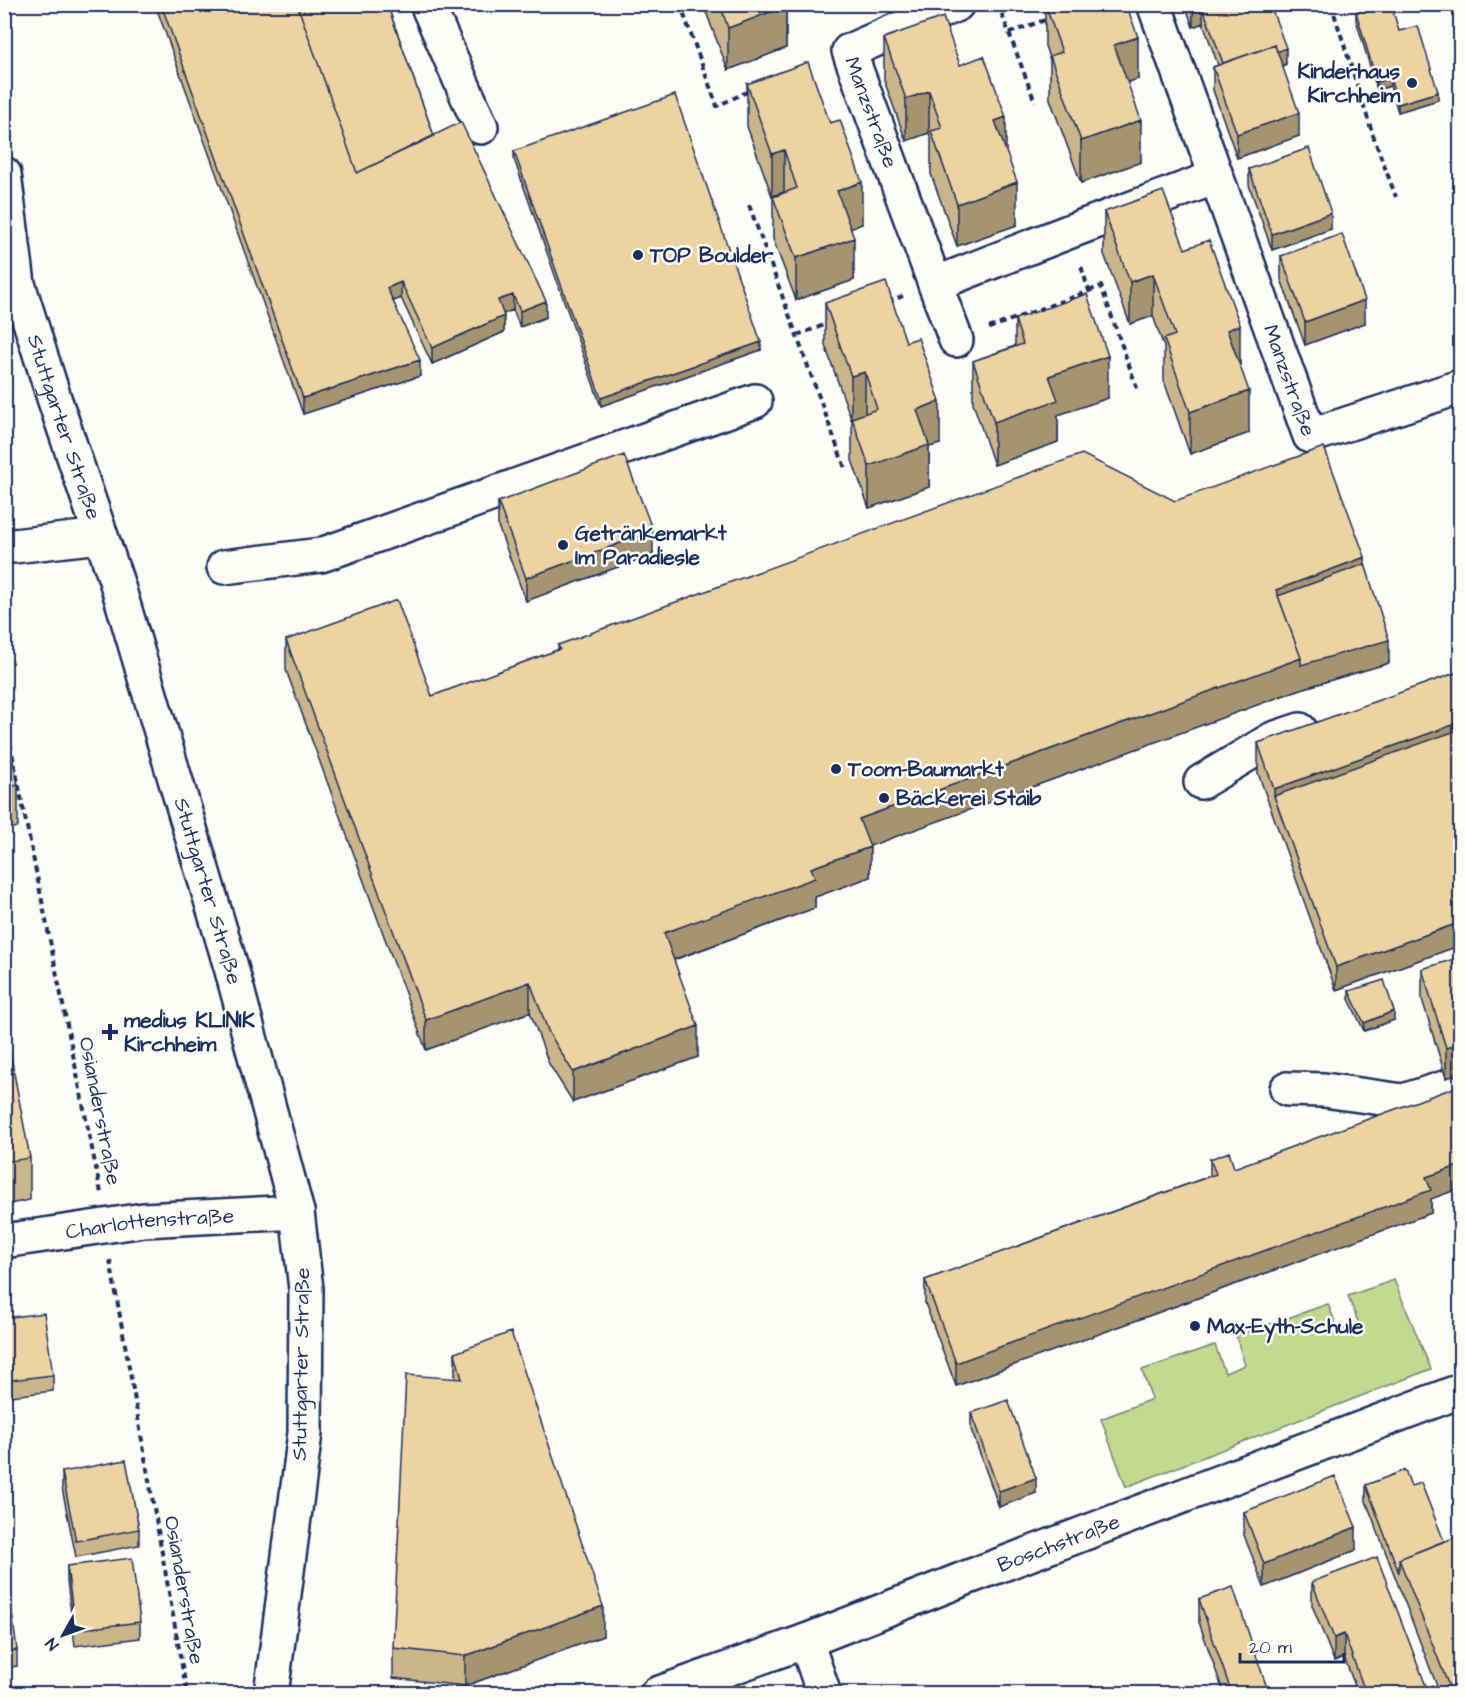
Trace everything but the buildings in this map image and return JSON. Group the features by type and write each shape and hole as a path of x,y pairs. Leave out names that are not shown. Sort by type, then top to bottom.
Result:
{"street":[{"path":"427,4 481,127"},
{"name":"Manzstraße","path":"956,340 849,51 957,4"},
{"name":"Manzstraße","path":"1154,4 1310,436 1461,387"},
{"name":"Stuttgarter Straße","path":"4,174 18,284 116,580 228,955 297,1212 306,1289 305,1433 271,1694"},
{"path":"935,284 1216,177"},
{"path":"224,567 321,555 755,401"},
{"path":"4,545 14,546 100,536"},
{"path":"1201,782 1273,739 1328,721"},
{"path":"1287,1089 1324,1090 1403,1101 1461,1083"},
{"name":"Charlottenstraße","path":"4,1241 144,1220 297,1212"},
{"name":"Boschstraße","path":"657,1694 806,1641 966,1578 1461,1391"},
{"path":"806,1641 824,1694"}],"path":[{"path":"680,4 717,106 760,86"},
{"path":"998,4 1035,102"},
{"path":"1331,4 1375,141 1396,196"},
{"path":"1009,33 1054,16"},
{"path":"749,205 845,468"},
{"path":"1068,232 1089,291"},
{"path":"882,304 935,284"},
{"path":"956,340 1101,286 1138,391"},
{"path":"797,335 829,323"},
{"name":"Osianderstraße","path":"4,713 103,1204 104,1226 187,1694"}],"green space":[{"path":"1394,1280 1431,1369 1126,1487 1101,1419 1152,1399 1142,1370 1215,1345 1225,1373 1245,1365 1236,1336 1328,1304 1339,1332 1359,1324 1348,1296"}],"place":[{"name":"Kinderhaus Kirchheim","path":"1412,83"},
{"name":"TOP Boulder","path":"638,255"},
{"name":"Getränkemarkt Im Paradiesle","path":"563,545"},
{"name":"Toom-Baumarkt","path":"836,769"},
{"name":"Bäckerei Staib","path":"884,798"},
{"name":"medius KLINIK Kirchheim","path":"110,1032"},
{"name":"Max-Eyth-Schule","path":"1195,1326"}]}
